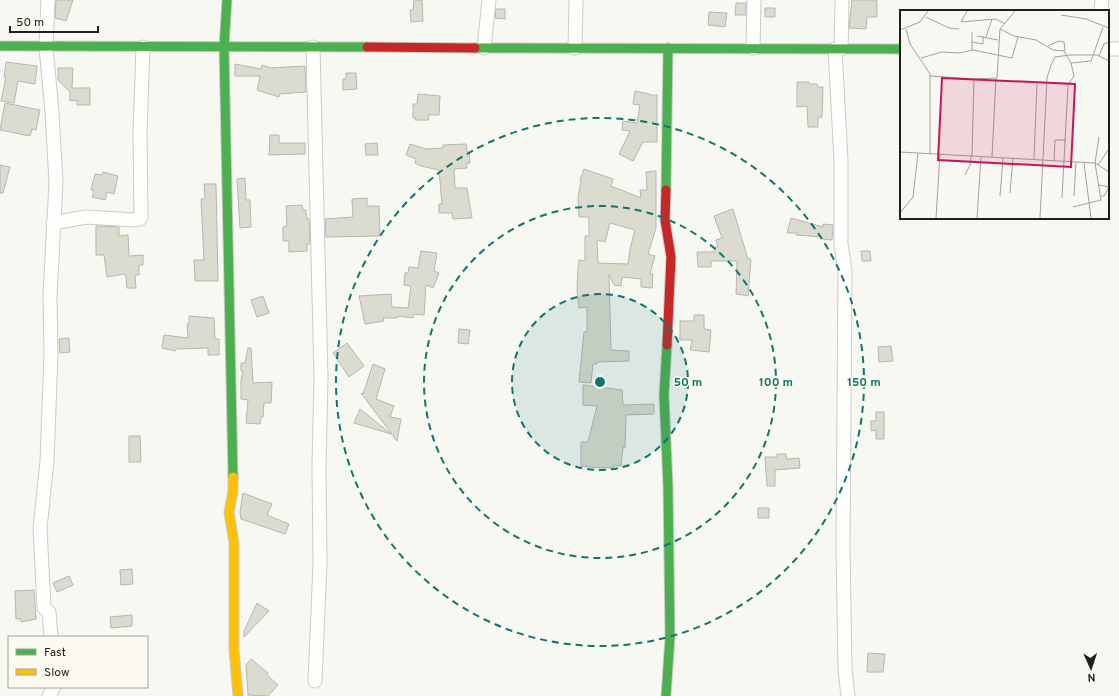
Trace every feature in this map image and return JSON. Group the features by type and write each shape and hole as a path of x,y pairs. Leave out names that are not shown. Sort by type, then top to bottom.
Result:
{"street":[{"path":"48,0 46,46 51,96 56,182 50,296 51,355 47,462 40,528 44,608 49,612 51,636"},
{"path":"227,0 224,47 233,491 229,512 234,544 234,649 238,696"},
{"path":"484,48 489,0"},
{"path":"575,48 576,0"},
{"path":"753,48 754,0"},
{"path":"842,0 838,49 842,244 845,271 843,548 845,669 848,696"},
{"path":"1101,10 1102,0"},
{"path":"0,46 900,49"},
{"path":"53,224 86,217 140,219 140,132 143,47"},
{"path":"313,47 320,377 318,466 320,564 315,681"},
{"path":"666,696 670,637 668,486 664,395 671,257 665,220 668,156 668,48"},
{"path":"1109,49 1119,50"},
{"path":"845,696 853,696"}],"building":[{"path":"56,0 73,0 66,21 55,18"},
{"path":"414,0 422,0 423,21 411,22 410,10 413,10"},
{"path":"852,0 877,0 877,17 867,17 866,29 849,28"},
{"path":"736,3 746,3 746,15 735,15"},
{"path":"765,8 775,8 775,17 765,17"},
{"path":"496,9 505,9 505,19 495,18"},
{"path":"709,12 727,13 725,27 708,25"},
{"path":"6,62 37,66 35,84 18,81 14,103 1,101 6,77 4,77"},
{"path":"235,64 261,69 262,65 271,68 305,66 306,92 279,94 279,97 257,90 260,76 235,76"},
{"path":"58,68 73,68 72,88 90,88 90,105 77,105 77,100 70,101 70,92 58,80"},
{"path":"346,73 356,73 357,89 343,90 343,79 346,79"},
{"path":"797,82 809,82 809,84 817,84 818,87 823,87 822,117 818,118 818,127 808,127 807,106 797,107"},
{"path":"635,91 649,95 657,95 657,142 643,142 633,161 619,154 630,131 622,130 623,121 637,123 640,105 633,104"},
{"path":"418,94 440,96 439,115 428,115 429,120 415,120 416,118 413,118 413,104 417,104"},
{"path":"5,103 40,110 36,130 32,129 30,136 0,130"},
{"path":"270,135 279,135 279,143 305,143 305,154 269,155"},
{"path":"377,143 378,155 366,155 365,144"},
{"path":"410,144 426,149 443,148 443,145 466,144 467,152 469,152 470,163 467,163 467,168 454,169 455,188 467,188 472,218 453,219 452,213 439,213 439,204 442,204 439,170 421,166 415,163 416,159 406,155"},
{"path":"0,165 10,167 3,193 0,193"},
{"path":"584,169 613,179 611,186 641,198 640,190 647,190 646,172 656,171 656,228 648,254 655,256 650,274 653,274 652,288 641,287 641,279 622,277 621,286 614,285 609,274 611,350 629,351 629,361 597,362 597,364 593,364 591,383 579,382 584,332 587,332 587,307 579,308 577,290 578,269 579,260 585,261 585,236 589,236 589,217 579,217 578,197 580,180","holes":["610,223 635,230 628,264 598,263 597,240 605,242"]},
{"path":"103,172 118,176 114,194 107,192 105,200 92,197 94,191 91,190 95,174 102,175"},
{"path":"245,178 246,200 250,200 251,227 240,228 237,179"},
{"path":"204,184 216,184 218,281 195,281 194,260 204,260 201,199 205,199"},
{"path":"367,198 367,206 379,206 380,236 326,237 325,219 353,217 352,199"},
{"path":"302,205 303,210 306,210 307,219 309,219 310,244 307,244 307,251 289,252 289,241 283,241 283,227 287,226 286,206"},
{"path":"733,209 748,259 751,259 748,296 736,294 737,261 711,261 711,267 698,267 697,252 715,252 715,247 718,247 716,240 722,238 714,216"},
{"path":"791,218 823,227 823,224 833,225 832,240 822,239 822,237 796,235 797,233 787,233"},
{"path":"96,226 119,227 119,236 128,235 129,256 143,255 143,265 139,265 139,275 135,275 136,288 127,288 126,276 124,274 107,277 104,255 96,255"},
{"path":"421,251 437,253 434,271 439,273 433,288 426,285 424,315 413,314 413,318 397,316 397,318 383,318 384,321 365,324 359,296 391,294 392,307 408,308 411,286 404,285 405,273 408,273 409,267 418,268"},
{"path":"861,251 870,251 871,261 862,261"},
{"path":"263,296 269,313 257,317 251,300"},
{"path":"694,315 704,315 704,329 711,330 709,352 690,350 692,340 680,340 680,321 694,321"},
{"path":"189,316 214,318 215,339 219,339 219,355 208,355 208,348 176,349 175,351 162,348 164,335 188,338 187,324 189,324"},
{"path":"459,329 470,330 468,344 458,343"},
{"path":"69,338 70,352 60,353 59,339"},
{"path":"347,343 364,366 349,377 333,353"},
{"path":"891,346 893,361 879,362 878,347"},
{"path":"248,348 251,348 253,383 272,382 271,403 264,403 263,417 261,417 260,424 246,423 248,400 241,399 241,379 243,371 241,371 241,363 245,363"},
{"path":"373,364 385,369 376,399 394,406 390,417 401,419 397,441 361,393 363,394"},
{"path":"583,385 622,390 623,405 654,404 654,414 626,415 625,448 623,447 621,466 614,465 614,467 603,468 581,466 581,442 588,442 597,406 583,405"},
{"path":"360,409 391,434 354,423"},
{"path":"876,412 884,412 884,439 876,439 876,430 871,431 871,421 876,421"},
{"path":"129,436 140,436 141,462 129,462"},
{"path":"777,454 786,454 787,459 799,458 800,468 775,470 775,486 767,486 765,457 777,457"},
{"path":"243,493 272,504 267,515 289,524 285,534 241,519 240,512"},
{"path":"758,508 769,508 769,518 758,518"},
{"path":"132,569 133,584 121,585 120,570"},
{"path":"69,576 73,585 57,592 53,583"},
{"path":"34,590 36,619 21,622 21,619 16,619 15,591"},
{"path":"257,603 269,611 244,637 244,631"},
{"path":"132,615 132,626 111,628 110,617"},
{"path":"868,653 885,654 883,672 867,672"},
{"path":"251,659 268,673 267,675 278,685 268,696 248,695 246,665"}],"traffic: fast":[{"path":"227,0 224,47 233,477"},
{"path":"0,46 367,47"},
{"path":"475,48 900,49"},
{"path":"666,190 668,48"},
{"path":"666,696 670,637 668,486 664,395 667,345"}],"traffic: slow":[{"path":"233,477 233,491 229,512 234,543 234,649 238,696"}],"traffic: jam":[{"path":"367,47 475,48"},
{"path":"666,190 665,220 671,257 667,345"}]}
